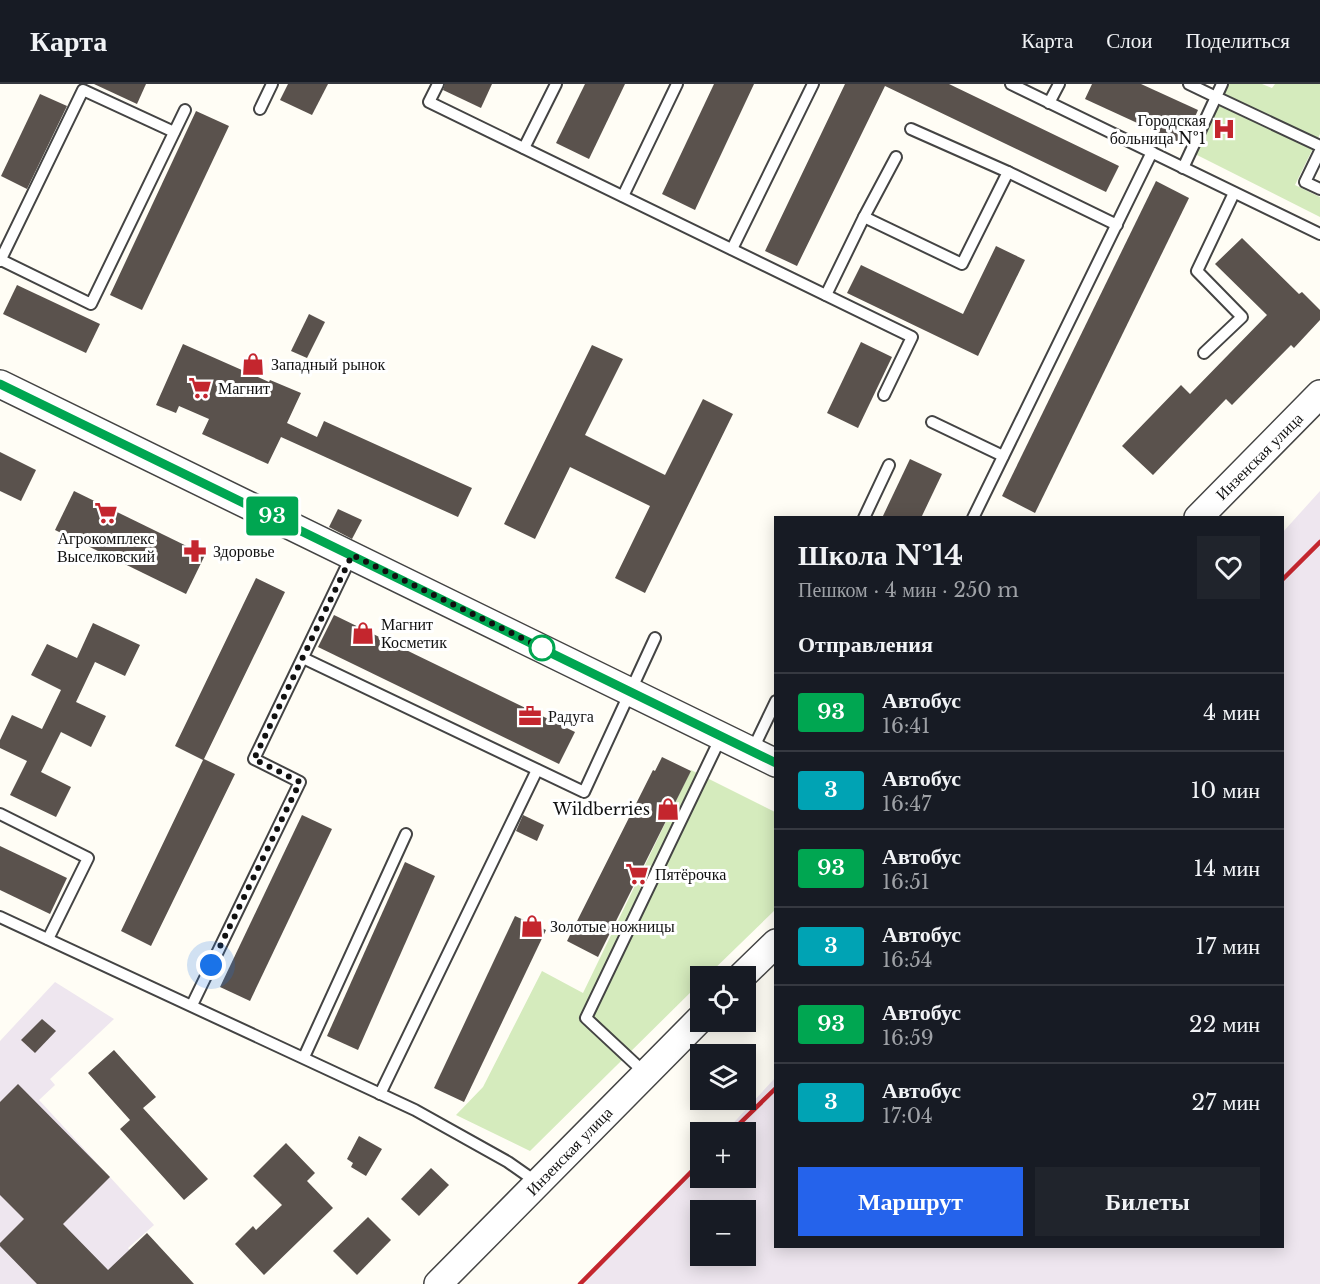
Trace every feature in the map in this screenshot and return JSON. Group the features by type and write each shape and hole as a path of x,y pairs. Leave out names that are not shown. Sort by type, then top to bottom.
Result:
{"street":[{"path":"0,384 774,762"},
{"name":"Инзенская улица","path":"1200,516 1320,394"},
{"path":"752,966 774,945"},
{"name":"Инзенская улица","path":"438,1284 690,1028"}],"lane":[{"path":"260,109 272,84"},
{"path":"438,84 429,102 912,337 884,395"},
{"path":"524,148 556,84"},
{"path":"623,196 677,84"},
{"path":"732,249 813,84"},
{"path":"1011,84 1320,234"},
{"path":"1049,103 1059,84"},
{"path":"1190,84 1320,146"},
{"path":"1183,168 1221,84"},
{"path":"174,132 82,90 0,261 91,304 185,110"},
{"path":"911,129 1008,171 1116,225"},
{"path":"1320,151 1305,182 1320,189"},
{"path":"974,516 1152,152"},
{"path":"826,295 896,157"},
{"path":"864,217 962,264 1008,171"},
{"path":"1204,353 1242,317 1197,271 1234,193"},
{"path":"932,422 1003,456"},
{"path":"865,516 889,465"},
{"path":"192,1005 300,782 254,759 352,555"},
{"path":"303,658 584,792 655,638"},
{"path":"752,751 774,705"},
{"path":"645,1074 586,1018 721,736"},
{"path":"380,1094 537,770"},
{"path":"0,814 88,858 48,939"},
{"path":"304,1057 406,834"},
{"path":"0,917 415,1110 508,1162 538,1184"}],"shaded area":[{"path":"1320,491 1320,1284 584,1284 690,1170 690,1188 756,1188 756,1122 734,1122 745,1110 756,1110 756,1099 774,1079 774,1248 1284,1248 1284,531"},
{"path":"55,982 114,1019 50,1079 55,1085 39,1100 154,1225 128,1248 161,1284 0,1284 0,1041"}],"green space":[{"path":"1229,84 1262,84 1272,88 1275,84 1320,84 1320,134 1295,185 1320,197 1320,217 1195,154"},
{"path":"691,770 774,812 774,911 717,966 690,966 690,993 530,1151 456,1115 483,1087 542,971 583,993"}],"building":[{"path":"94,84 146,84 137,104"},
{"path":"288,84 328,84 312,115 280,100"},
{"path":"445,84 492,84 481,108 443,90"},
{"path":"585,84 625,84 589,159 556,143"},
{"path":"714,84 754,84 695,210 662,194"},
{"path":"845,84 949,84 1119,166 1106,192 885,86 797,266 765,251"},
{"path":"1092,84 1141,84 1198,110 1183,144 1085,99"},
{"path":"40,94 67,106 27,189 1,176"},
{"path":"196,111 229,126 142,310 110,295"},
{"path":"1156,181 1189,198 1035,513 1002,496"},
{"path":"1242,238 1299,294 1302,292 1320,310 1320,320 1294,348 1291,345 1232,405 1226,399 1153,475 1122,446 1181,385 1190,394 1267,315 1215,264"},
{"path":"996,246 1025,260 978,356 847,293 861,265 963,314"},
{"path":"17,285 100,324 86,353 3,314"},
{"path":"309,314 325,322 307,358 291,351"},
{"path":"861,342 892,357 858,428 827,413"},
{"path":"183,344 269,382 270,380 301,393 287,423 317,437 324,421 472,488 458,517 281,437 268,464 202,434 209,419 179,406 176,413 156,405"},
{"path":"592,345 623,359 585,435 665,475 703,399 733,414 645,593 615,578 650,506 570,467 535,539 504,524"},
{"path":"0,452 36,470 21,501 0,491"},
{"path":"910,459 942,474 922,516 883,516"},
{"path":"74,491 205,555 186,594 55,530"},
{"path":"338,509 362,520 352,539 329,527"},
{"path":"256,578 285,592 204,759 235,774 151,946 121,931 203,760 175,746"},
{"path":"334,615 575,732 559,764 318,647"},
{"path":"93,623 140,645 125,676 95,662 76,702 106,716 91,747 61,732 41,772 71,787 56,817 10,795 27,761 0,748 0,740 12,715 42,729 61,690 31,675 47,644 77,658"},
{"path":"662,757 691,771 598,957 567,941 653,770 655,771"},
{"path":"302,815 332,829 250,1001 220,987"},
{"path":"523,815 544,825 537,841 516,831"},
{"path":"0,846 67,878 50,914 0,890"},
{"path":"405,862 435,876 358,1050 327,1036"},
{"path":"515,916 546,930 464,1102 434,1088"},
{"path":"42,1019 56,1031 35,1053 21,1040"},
{"path":"114,1050 156,1097 143,1108 208,1179 184,1200 120,1129 130,1120 88,1073"},
{"path":"18,1084 110,1177 63,1224 108,1270 147,1233 194,1284 37,1284 0,1246 0,1243 24,1219 0,1195 0,1102"},
{"path":"359,1136 382,1149 366,1176 351,1167 353,1163 347,1159"},
{"path":"286,1143 315,1173 307,1181 333,1208 264,1275 235,1244 253,1226 256,1230 282,1205 253,1176"},
{"path":"431,1168 449,1185 419,1216 401,1199"},
{"path":"368,1217 391,1240 357,1275 333,1251"}],"railway":[{"path":"1284,578 1320,542"},
{"path":"741,1122 774,1090"},
{"path":"580,1284 690,1173"}],"bus line":[{"name":"93","path":"0,384 774,762"}],"place":[{"name":"Городская больница №1","path":"1224,129"},
{"name":"Западный рынок","path":"253,364"},
{"name":"Магнит","path":"200,388"},
{"name":"Агрокомплекс Выселковский","path":"106,513"},
{"name":"Здоровье","path":"195,551"},
{"name":"Магнит Косметик","path":"363,633"},
{"name":"Радуга","path":"530,716"},
{"name":"Wildberries","path":"668,809"},
{"name":"Пятёрочка","path":"637,874"},
{"name":"Золотые ножницы","path":"532,926"}],"route":[{"path":"211,965 300,782 254,759 352,555 544,649 542,648"}]}
